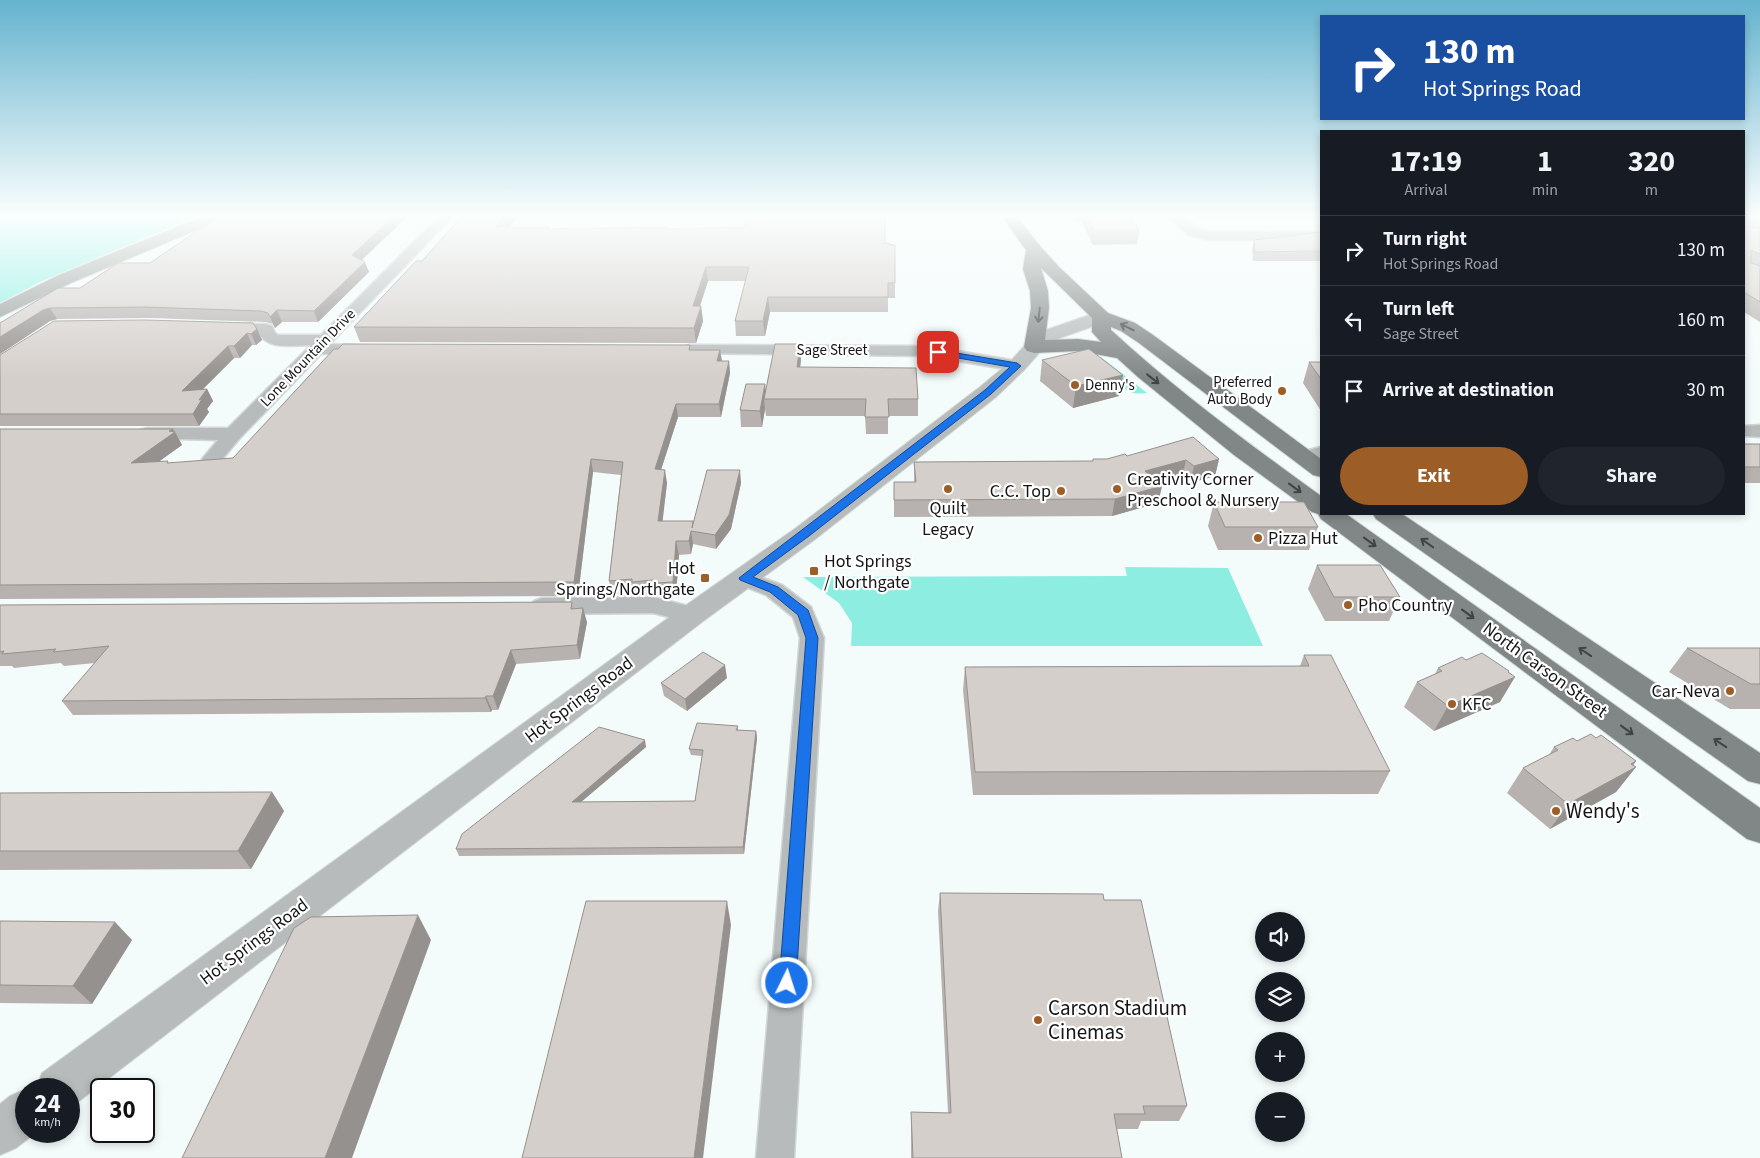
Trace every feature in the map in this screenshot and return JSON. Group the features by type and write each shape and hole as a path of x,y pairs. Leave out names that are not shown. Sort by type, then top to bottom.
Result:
{"main road":[{"path":"0,311 89,269"},
{"path":"1032,269 1040,308 1034,347 1087,344 1123,353"},
{"path":"1053,269 1101,317 1128,327 1146,339 1260,426 1312,455 1320,468"},
{"path":"1101,317 1102,332 1145,373 1320,506"},
{"path":"1216,428 1260,426"},
{"name":"North Carson Street","path":"1331,515 1755,818"},
{"name":"North Carson Street","path":"1386,515 1760,771"},
{"path":"1428,585 1467,571"}],"street":[{"name":"Lone Mountain Drive","path":"212,459 233,434 394,269"},
{"name":"Hot Springs Road","path":"73,1078 692,616 805,534 988,392 1017,366 1034,347 1053,334 1101,317"},
{"path":"209,327 266,328 267,335 276,340 384,349"},
{"name":"Sage Street","path":"677,350 928,351 1017,366"},
{"path":"1745,431 1760,431"},
{"path":"126,434 233,434"},
{"path":"744,578 774,590 804,613 812,638 775,1158"},
{"path":"524,606 653,605 692,616"},
{"path":"0,1132 15,1120"}],"shaded area":[{"path":"0,269 71,269 42,281 0,303"},
{"path":"1101,357 1147,393 1134,393 1118,387 1079,379 1040,378 1045,371"},
{"path":"1125,567 1228,568 1263,646 851,646 852,623 839,603 803,577 1127,576"}],"building":[{"path":"109,269 358,269 314,311 277,310 270,317 268,313 261,311 145,307 50,308 43,310 0,337 0,323 58,288 80,288"},
{"path":"408,269 705,269 693,306 701,306 694,328 354,327"},
{"path":"748,269 895,269 895,283 888,283 888,297 768,297 763,321 735,321"},
{"path":"1745,269 1760,269 1760,302 1745,293"},
{"path":"145,320 253,323 257,329 251,334 247,333 234,346 228,346 182,391 207,389 199,400 202,399 193,414 0,414 0,355 54,321"},
{"path":"343,344 690,345 689,350 720,350 717,361 729,361 719,404 676,404 655,469 665,470 658,521 693,521 692,528 707,470 740,470 729,515 715,535 691,531 689,541 676,541 673,582 656,583 653,580 632,582 632,579 609,581 623,462 591,459 574,582 0,585 0,429 173,429 169,431 175,432 131,463 168,461 167,463 233,458 334,349 338,349"},
{"path":"775,344 800,344 797,367 916,368 918,399 888,399 889,417 865,417 866,399 764,399"},
{"path":"1089,349 1123,375 1076,386 1042,360"},
{"path":"1309,362 1320,362 1320,378"},
{"path":"746,384 765,384 760,411 740,410"},
{"path":"1193,437 1219,459 1194,466 1186,460 1145,471 1162,486 1115,499 894,500 894,482 916,482 914,462 1093,461 1093,459 1107,459 1125,454 1127,456"},
{"path":"1745,444 1760,444 1760,467 1745,467"},
{"path":"1214,502 1304,502 1318,527 1225,527"},
{"path":"1317,565 1380,565 1400,597 1334,597"},
{"path":"572,602 571,609 583,608 577,645 511,650 493,696 486,696 485,698 62,701 109,646 53,652 56,649 2,654 4,651 0,652 0,605"},
{"path":"1687,648 1760,648 1760,684 1751,684"},
{"path":"703,652 725,665 685,699 661,683"},
{"path":"1482,653 1515,677 1448,706 1417,682 1442,671 1438,668 1462,657 1466,660"},
{"path":"1304,655 1331,655 1390,771 975,772 965,667 1309,666"},
{"path":"697,723 738,726 736,730 756,731 743,847 456,849 462,834 599,727 645,740 572,802 695,801 703,750 689,749"},
{"path":"1591,734 1596,738 1601,735 1636,761 1631,764 1636,767 1568,804 1523,768 1558,750 1554,747 1573,738 1577,741"},
{"path":"272,792 238,851 0,851 0,793"},
{"name":"Carson Stadium Cinemas","path":"940,893 1103,894 1104,900 1141,900 1187,1106 1143,1106 1145,1114 1114,1114 1122,1158 913,1158 911,1112 951,1113"},
{"path":"586,901 727,901 694,1158 522,1158"},
{"path":"418,915 325,1158 182,1158 294,928 311,917"},
{"path":"0,921 115,922 73,986 0,985"}],"place":[{"name":"Denny's","path":"1075,385"},
{"name":"Preferred Auto Body","path":"1282,391"},
{"name":"Quilt Legacy","path":"948,489"},
{"name":"Creativity Corner Preschool & Nursery","path":"1117,489"},
{"name":"C.C. Top","path":"1061,491"},
{"name":"Pizza Hut","path":"1258,538"},
{"name":"Hot Springs / Northgate","path":"814,571"},
{"name":"Hot Springs/Northgate","path":"705,578"},
{"name":"Pho Country","path":"1348,605"},
{"name":"Car-Neva","path":"1730,691"},
{"name":"KFC","path":"1452,704"},
{"name":"Wendy's","path":"1556,811"},
{"name":"Carson Stadium Cinemas","path":"1038,1020"}],"route":[{"path":"787,983 812,638 804,613 774,590 744,578 805,534 988,392 1017,366 996,364 938,352"}]}
